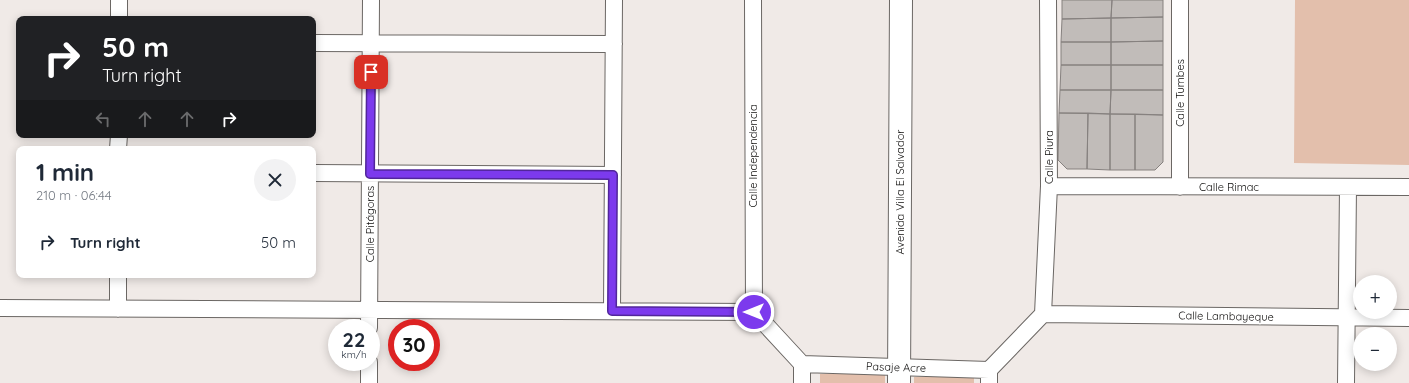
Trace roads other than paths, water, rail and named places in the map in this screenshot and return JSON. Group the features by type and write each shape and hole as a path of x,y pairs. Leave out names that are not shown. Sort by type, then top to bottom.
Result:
{"street":[{"path":"119,0 119,16"},
{"name":"Calle Pitágoras","path":"369,319 371,0"},
{"path":"612,311 614,0"},
{"name":"Calle Independencia","path":"753,0 754,312"},
{"name":"Avenida Villa El Salvador","path":"899,375 902,0"},
{"name":"Calle Piura","path":"1043,314 1049,186 1048,0"},
{"name":"Calle Tumbes","path":"1180,0 1180,187"},
{"path":"316,42 614,44"},
{"path":"316,173 613,175"},
{"name":"Calle Rimac","path":"1049,186 1409,187"},
{"path":"1346,383 1348,187"},
{"path":"118,278 118,308"},
{"path":"0,308 754,312 802,364 802,383"},
{"path":"989,376 1043,314"},
{"name":"Calle Lambayeque","path":"1043,314 1409,318"},
{"name":"Pasaje Acre","path":"802,364 899,375 989,376"},
{"path":"369,371 369,383"}]}
